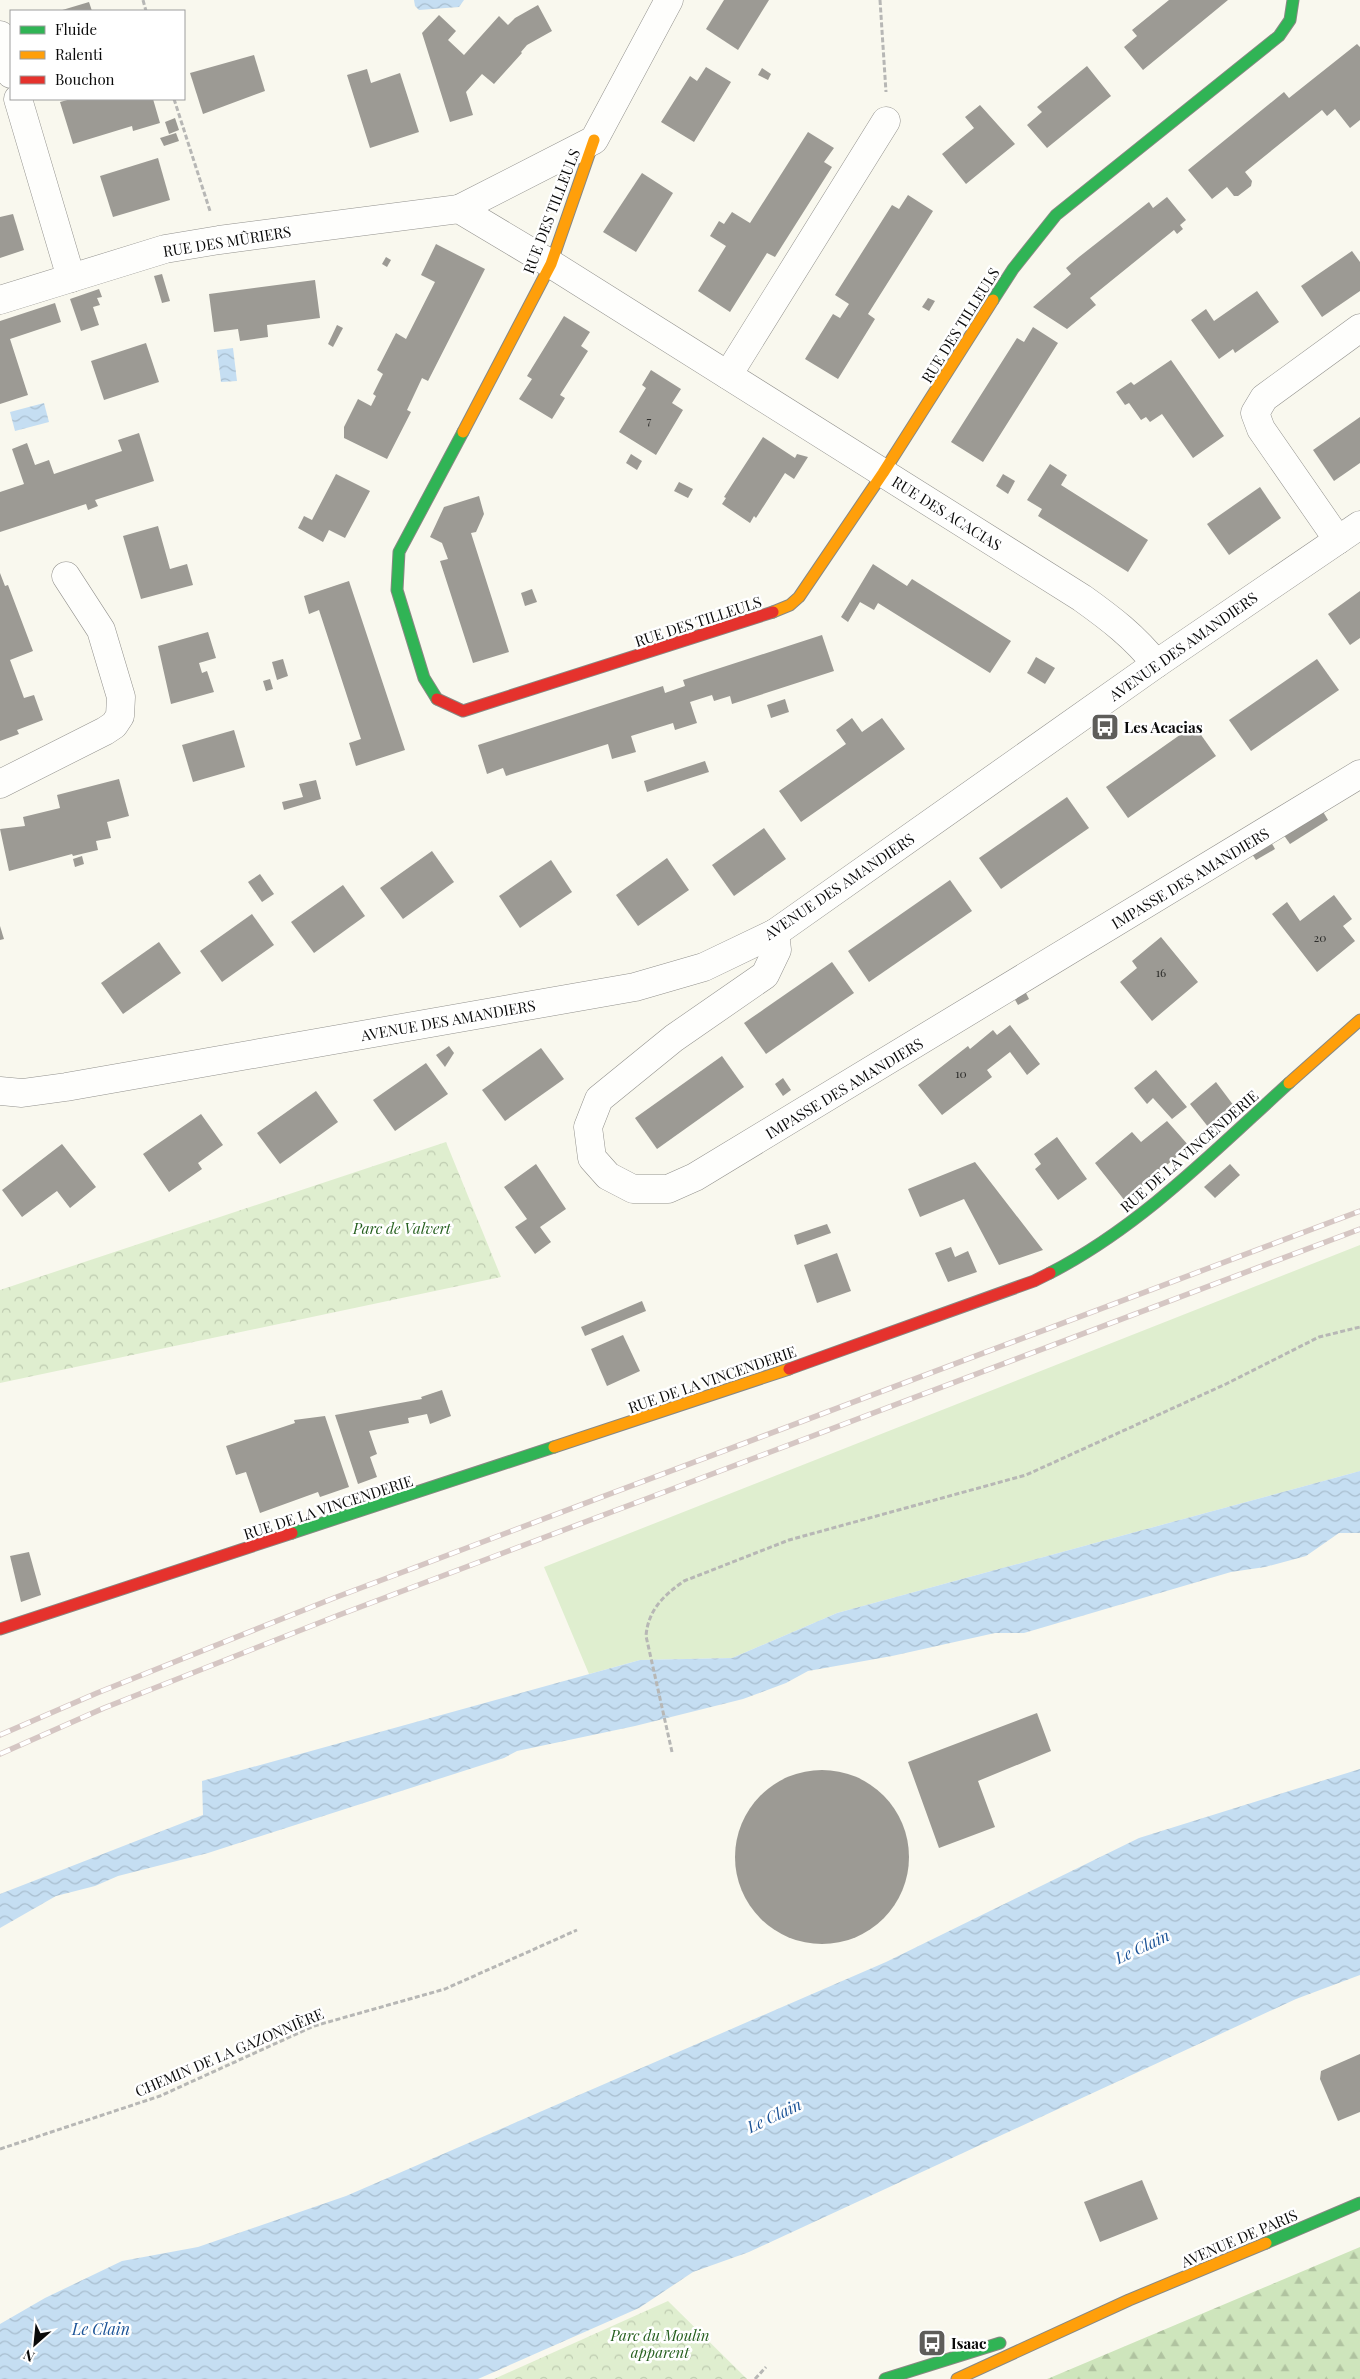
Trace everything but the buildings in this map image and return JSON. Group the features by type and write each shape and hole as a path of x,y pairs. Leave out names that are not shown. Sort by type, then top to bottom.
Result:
{"main road":[{"name":"RUE DES TILLEULS","path":"594,140 551,264 399,552 397,590 424,678 436,699 463,711 764,616 790,605 806,589 1014,269 1056,215 1279,36 1289,23 1293,11 1293,0"},
{"name":"RUE DE LA VINCENDERIE","path":"0,1629 774,1374 1034,1280 1086,1254 1154,1205 1360,1020"},
{"name":"AVENUE DE PARIS","path":"957,2379 1129,2300 1360,2203"},
{"name":"AVENUE DE PARIS","path":"1026,2334 1129,2300"},
{"path":"885,2379 1007,2340"}],"street":[{"path":"594,140 669,0"},
{"path":"0,35 10,70"},
{"path":"18,100 70,278"},
{"path":"728,375 886,121"},
{"name":"RUE DES MÛRIERS","path":"0,300 165,249 219,240 459,209 594,140"},
{"path":"459,209 551,264"},
{"name":"RUE DES ACACIAS","path":"551,264 1106,615 1139,643 1156,664"},
{"path":"1338,540 1261,429 1255,413 1264,398 1360,328"},
{"name":"AVENUE DES AMANDIERS","path":"0,1091 22,1093 66,1088 636,987 704,968 775,933 1156,664 1360,525"},
{"path":"0,784 105,731 114,725 120,716 121,697 100,630 66,576"},
{"name":"IMPASSE DES AMANDIERS","path":"775,933 777,950 765,975 674,1038 599,1099 588,1127 592,1158 608,1176 633,1189 668,1189 695,1177 1360,774"}],"path":[{"path":"880,0 885,55 886,121"},
{"path":"174,100 219,240"},
{"path":"672,1752 646,1636 647,1625 658,1602 684,1580 789,1540 1026,1475 1226,1384 1319,1337 1360,1327"},
{"name":"CHEMIN DE LA GAZONNIÈRE","path":"0,2149 160,2096 314,2026 445,1989 577,1930"},
{"path":"755,2379 766,2367"}],"green space":[{"name":"Parc de Valvert","path":"446,1142 501,1277 0,1383 0,1290"},
{"path":"1360,1245 1360,1471 837,1613 732,1658 640,1660 589,1674 544,1567"},
{"path":"1360,2247 1360,2379 1047,2379 1052,2377"},
{"name":"Parc du Moulin apparent","path":"668,2301 747,2379 494,2379"}],"water":[{"path":"414,0 464,0 459,7 419,10 415,6"},
{"path":"233,348 237,381 221,382 217,350"},
{"path":"44,403 49,422 15,431 10,412"},
{"path":"1360,1471 1360,1533 1339,1533 1306,1556 1265,1567 1231,1572 1024,1633 995,1633 892,1656 808,1671 786,1683 743,1699 635,1726 517,1751 504,1758 208,1853 118,1876 95,1886 56,1896 0,1928 0,1894 203,1815 202,1781 640,1660 732,1658 837,1613"},
{"name":"Le Clain","path":"1360,1769 1360,1975 1296,1999 749,2252 693,2272 639,2308 478,2379 0,2379 0,2324 45,2298 122,2261 198,2247 346,2196 886,1962 1139,1838"}],"railway":[{"path":"0,1735 97,1693 334,1598 1360,1211"},
{"path":"0,1754 104,1708 339,1615 1360,1229"}],"traffic: fast":[{"path":"993,300 1013,269 1056,215 1279,36 1290,20 1293,0"},
{"path":"437,699 424,678 397,590 399,552 463,432"},
{"path":"1050,1273 1083,1254 1146,1210 1204,1161 1289,1083"},
{"path":"292,1533 554,1447"},
{"path":"1266,2243 1360,2203"},
{"path":"885,2379 1000,2343"}],"traffic: slow":[{"path":"463,432 551,264 594,140"},
{"path":"773,612 790,605 799,597 883,473 993,300"},
{"path":"1289,1083 1360,1020"},
{"path":"554,1447 789,1369"},
{"path":"957,2379 1129,2300 1266,2243"}],"traffic: jam":[{"path":"437,699 463,711 773,612"},
{"path":"789,1369 1034,1281 1050,1273"},
{"path":"0,1629 292,1533"}],"place":[{"name":"Les Acacias","path":"1105,727"},
{"name":"Isaac","path":"932,2343"}]}
